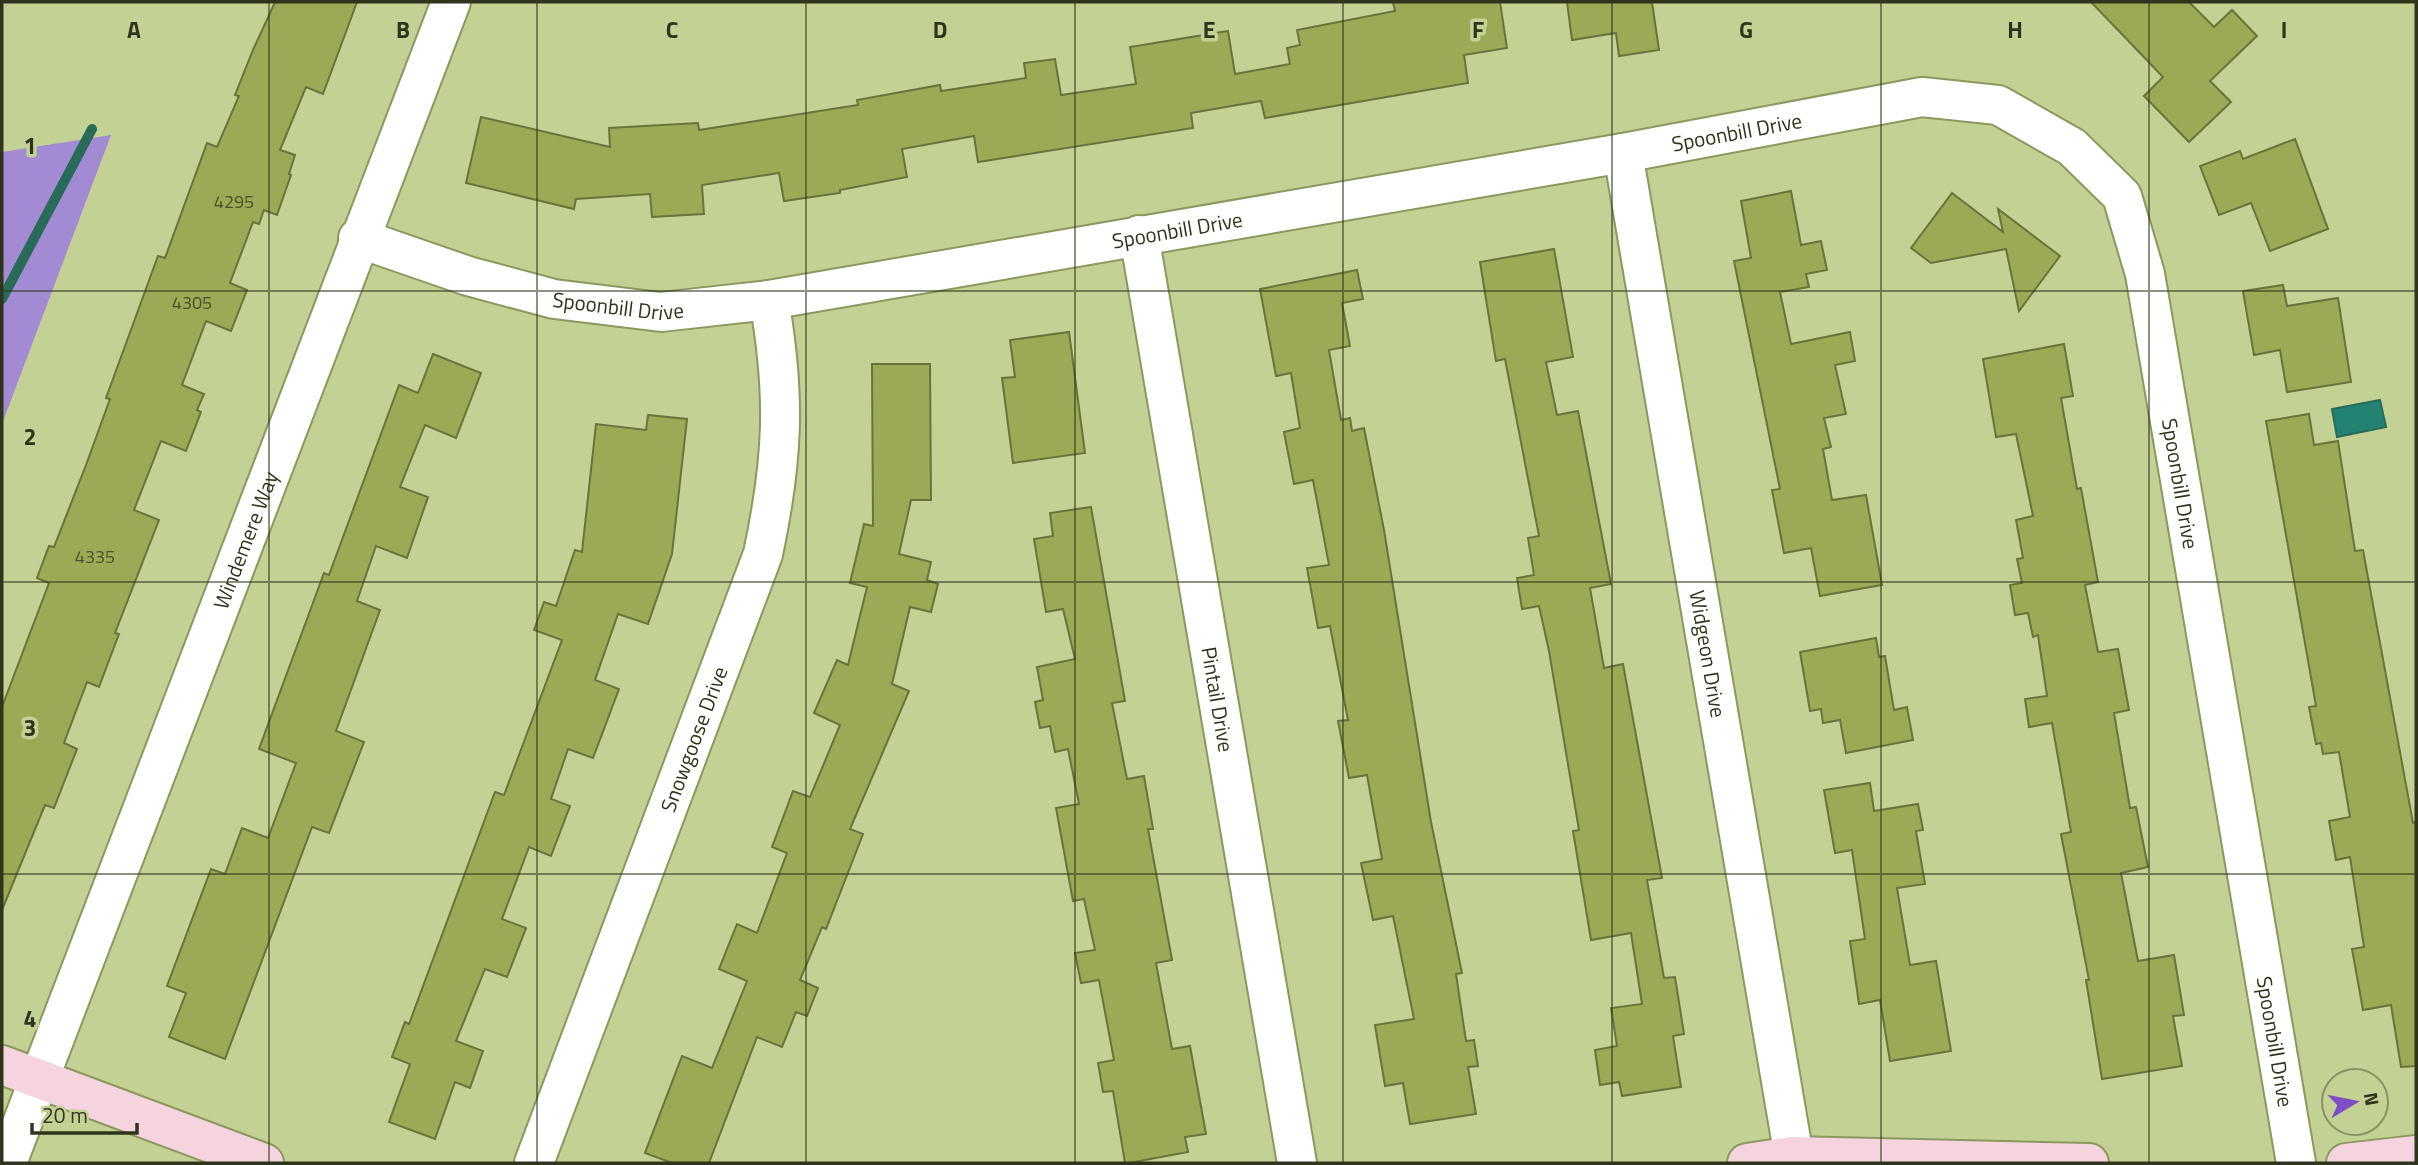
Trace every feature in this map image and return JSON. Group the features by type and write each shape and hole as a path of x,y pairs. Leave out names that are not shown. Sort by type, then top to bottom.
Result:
{"street":[{"name":"Windemere Way","path":"7,1163 358,238 451,2"},
{"name":"Spoonbill Drive","path":"358,238 468,276 554,299 661,312 769,300 1623,153 1922,97 1998,105 2072,147 2122,196 2145,274 2296,1163"},
{"name":"Widgeon Drive","path":"1623,153 1794,1159"},
{"name":"Pintail Drive","path":"1139,235 1297,1163"},
{"name":"Snowgoose Drive","path":"534,1163 763,554 778,483 782,424 779,358 769,300"},
{"path":"2,1065 264,1163"},
{"path":"2346,1163 2416,1155"},
{"path":"1747,1163 1794,1159 2090,1163"}],"shaded area":[{"path":"111,135 2,424 2,152"}],"water":[{"path":"2380,400 2386,427 2337,437 2332,409"}],"building":[{"path":"275,2 357,2 323,94 306,87 280,150 295,155 289,174 291,175 277,215 264,210 259,224 253,222 230,283 247,290 231,331 206,321 182,385 204,394 197,410 201,412 186,451 161,441 134,510 159,520 115,633 119,634 99,687 87,682 64,743 77,749 54,808 45,805 2,910 2,707 49,583 37,578 49,546 54,547 86,465 110,399 106,398 158,256 165,258 207,143 217,147 239,96 235,95 253,50"},
{"path":"1393,2 1500,2 1507,48 1464,55 1468,83 1265,118 1261,101 1191,113 1193,128 978,162 974,136 902,149 907,177 840,190 840,193 784,201 779,173 702,185 704,214 652,217 650,194 576,199 574,209 466,183 481,117 610,147 609,128 698,123 699,130 858,105 857,100 940,85 941,91 1026,78 1024,63 1055,59 1061,95 1136,84 1130,47 1228,31 1235,74 1290,64 1287,48 1300,45 1297,30 1395,11"},
{"path":"1567,2 1652,2 1659,50 1619,56 1616,33 1572,40"},
{"path":"2091,2 2189,2 2214,27 2232,10 2257,36 2210,81 2231,102 2189,142 2144,96 2163,77"},
{"path":"2295,139 2328,229 2270,251 2251,203 2219,215 2200,166 2240,151 2243,159"},
{"path":"1791,191 1801,245 1821,241 1827,270 1806,274 1809,287 1780,292 1791,344 1850,332 1855,361 1835,365 1846,414 1824,418 1831,447 1823,449 1832,500 1866,495 1882,585 1820,596 1811,548 1784,553 1772,490 1780,489 1734,261 1751,258 1741,201"},
{"path":"1952,193 2003,232 1998,209 2060,256 2019,311 2006,249 1931,263 1911,248"},
{"path":"1554,249 1573,357 1546,362 1557,415 1578,411 1611,584 1590,588 1604,668 1623,664 1662,878 1647,880 1664,978 1675,977 1684,1034 1673,1036 1681,1087 1622,1096 1619,1082 1600,1085 1595,1050 1617,1046 1611,1008 1642,1004 1631,933 1591,940 1573,831 1579,830 1549,651 1539,606 1522,609 1517,578 1534,575 1528,538 1539,536 1505,359 1496,361 1480,262"},
{"path":"1357,270 1363,299 1342,303 1350,346 1329,350 1341,420 1350,418 1352,431 1364,428 1384,530 1431,822 1462,973 1456,974 1466,1041 1474,1040 1478,1066 1468,1067 1476,1114 1410,1124 1403,1083 1385,1086 1375,1025 1414,1019 1393,916 1373,920 1361,863 1382,859 1367,775 1349,778 1338,721 1348,720 1330,626 1318,628 1307,568 1329,565 1313,480 1294,484 1284,432 1300,428 1291,373 1276,376 1260,289"},
{"path":"2283,285 2287,306 2338,298 2351,382 2287,392 2280,350 2254,355 2243,291"},
{"path":"1069,332 1085,453 1013,463 1002,378 1015,377 1010,340"},
{"path":"2064,344 2073,396 2061,398 2077,489 2081,488 2098,582 2085,585 2098,652 2118,649 2129,710 2114,713 2130,808 2136,807 2148,867 2121,873 2138,961 2174,955 2184,1015 2173,1016 2182,1066 2102,1079 2086,980 2089,980 2061,834 2071,832 2052,723 2029,727 2025,699 2047,696 2038,635 2033,637 2028,613 2015,615 2010,585 2022,583 2017,559 2023,558 2016,520 2033,516 2016,434 1996,437 1983,359"},
{"path":"433,354 481,373 456,438 425,425 400,487 428,497 407,558 376,546 357,601 380,610 336,731 364,742 329,833 312,827 225,1059 169,1037 186,993 167,986 211,869 225,874 242,828 268,838 296,763 259,749 324,573 329,575 399,385 418,393"},
{"path":"872,364 930,364 931,500 911,500 899,554 931,562 927,580 938,584 931,612 910,607 892,684 909,691 850,829 863,834 826,929 822,927 800,980 818,988 807,1016 796,1012 782,1047 757,1037 709,1163 672,1163 645,1153 682,1056 712,1068 747,981 719,969 737,924 757,933 787,853 772,847 793,791 810,797 840,725 814,713 837,660 848,665 867,587 850,583 864,524 873,526"},
{"path":"2309,414 2314,445 2338,441 2355,551 2363,550 2413,823 2416,822 2416,1066 2401,1067 2391,1005 2363,1010 2352,949 2364,947 2350,857 2336,860 2329,821 2350,817 2339,752 2323,754 2321,743 2316,744 2309,707 2316,706 2266,421"},
{"path":"648,415 687,419 672,554 648,624 618,614 595,680 619,689 593,758 568,749 551,799 570,806 551,856 529,847 502,919 526,928 507,977 485,969 456,1041 483,1051 470,1088 455,1082 435,1139 389,1122 410,1064 392,1057 405,1022 409,1024 495,792 504,795 562,640 534,630 544,602 556,606 575,550 582,552 596,424 646,430"},
{"path":"1091,507 1125,701 1112,703 1127,779 1144,776 1153,829 1148,829 1172,960 1156,963 1172,1049 1190,1046 1206,1134 1185,1137 1188,1152 1129,1163 1125,1163 1113,1091 1103,1092 1098,1063 1114,1060 1099,980 1081,983 1075,953 1095,950 1084,899 1073,901 1056,808 1079,804 1068,749 1055,752 1050,726 1040,728 1035,702 1043,700 1037,667 1075,659 1063,609 1046,612 1034,539 1053,536 1050,513"},
{"path":"1876,638 1879,657 1885,656 1894,710 1907,707 1913,740 1846,753 1840,720 1823,723 1821,709 1810,711 1800,652"},
{"path":"1870,783 1874,811 1918,804 1923,830 1916,831 1925,884 1897,888 1910,965 1936,961 1951,1051 1890,1061 1880,1000 1859,1004 1850,941 1865,939 1852,850 1835,853 1824,790"}],"waterway":[{"path":"2,299 92,129"}]}
